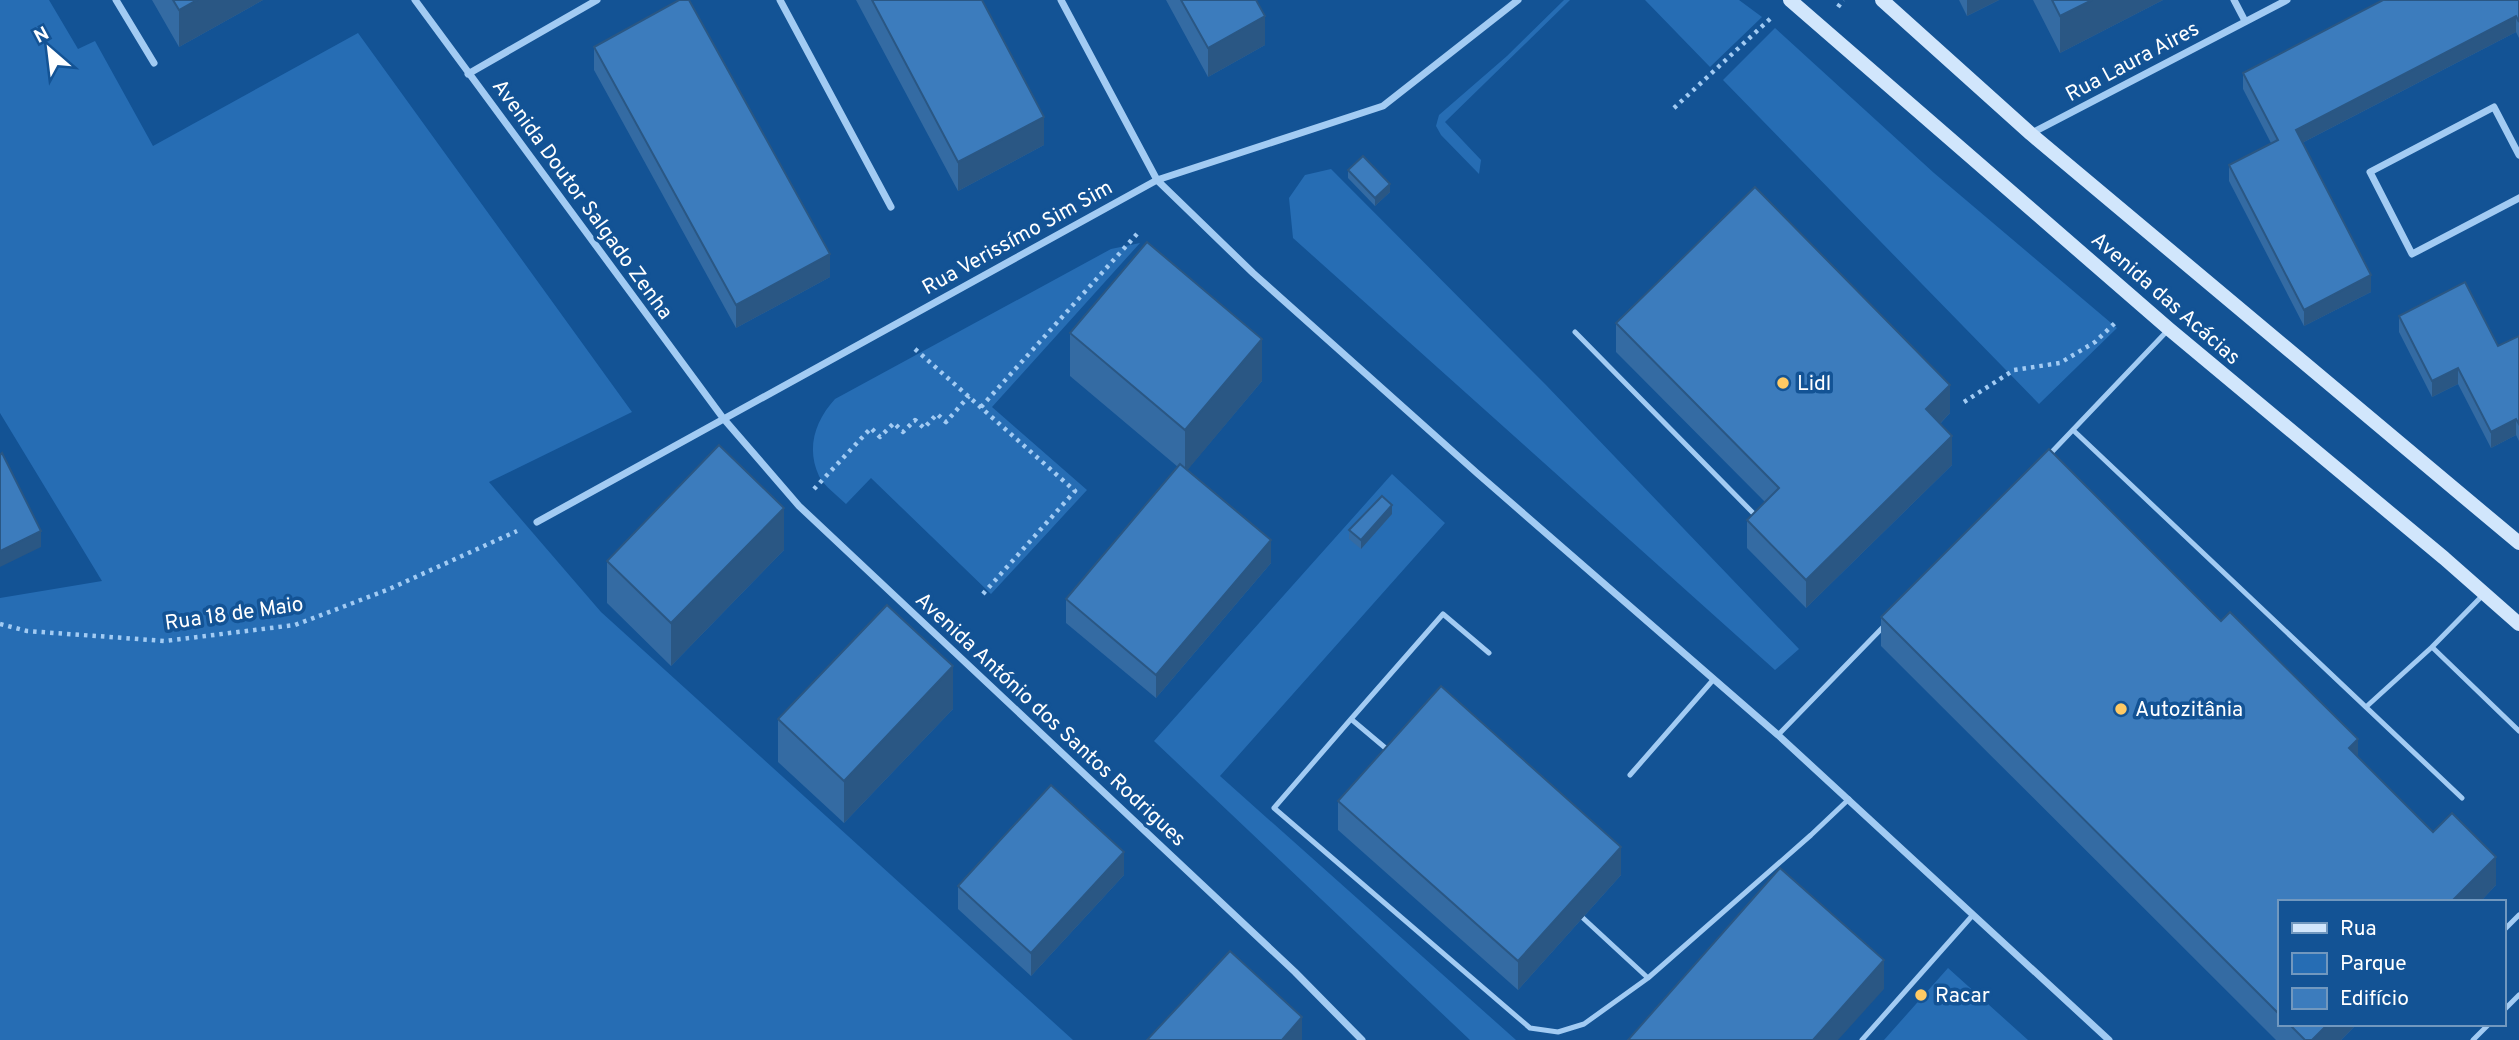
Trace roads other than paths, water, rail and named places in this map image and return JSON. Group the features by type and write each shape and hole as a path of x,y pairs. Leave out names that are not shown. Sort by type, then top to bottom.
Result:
{"main road":[{"name":"Avenida das Acácias","path":"1790,0 2169,329 2519,624"},
{"name":"Avenida das Acácias","path":"1882,0 2031,134 2519,543"}],"street":[{"path":"116,0 154,63"},
{"name":"Avenida Doutor Salgado Zenha","path":"415,0 723,418"},
{"path":"468,74 597,0"},
{"path":"780,0 891,207"},
{"path":"1061,0 1157,180 1294,310 1778,735 2109,1040"},
{"name":"Rua Verissímo Sim Sim","path":"537,522 1157,180 1383,106 1517,0"},
{"path":"2234,0 2245,22"},
{"name":"Rua Laura Aires","path":"2031,134 2287,0"},
{"path":"2519,155 2494,107 2370,172 2413,254 2519,198"},
{"name":"Avenida António dos Santos Rodrigues","path":"723,418 799,506 1295,972 1362,1040"}],"lane":[{"path":"2044,460 2169,329"},
{"path":"1575,332 1762,523"},
{"path":"2073,430 2462,798"},
{"path":"2366,707 2485,594"},
{"path":"1489,653 1443,614 1275,808 1530,1028 1558,1032 1584,1024 1647,978 1849,799"},
{"path":"1778,735 1889,620"},
{"path":"2432,647 2519,731"},
{"path":"1630,775 1713,680"},
{"path":"1352,719 1399,760"},
{"path":"2505,929 2519,915"},
{"path":"1862,1040 1972,916"},
{"path":"1583,918 1647,978"},
{"path":"2505,1008 2519,995"},
{"path":"2473,1040 2487,1026"}],"place":[{"name":"Lidl","path":"1783,383"},
{"name":"Autozitânia","path":"2121,709"},
{"name":"Racar","path":"1921,995"}]}
